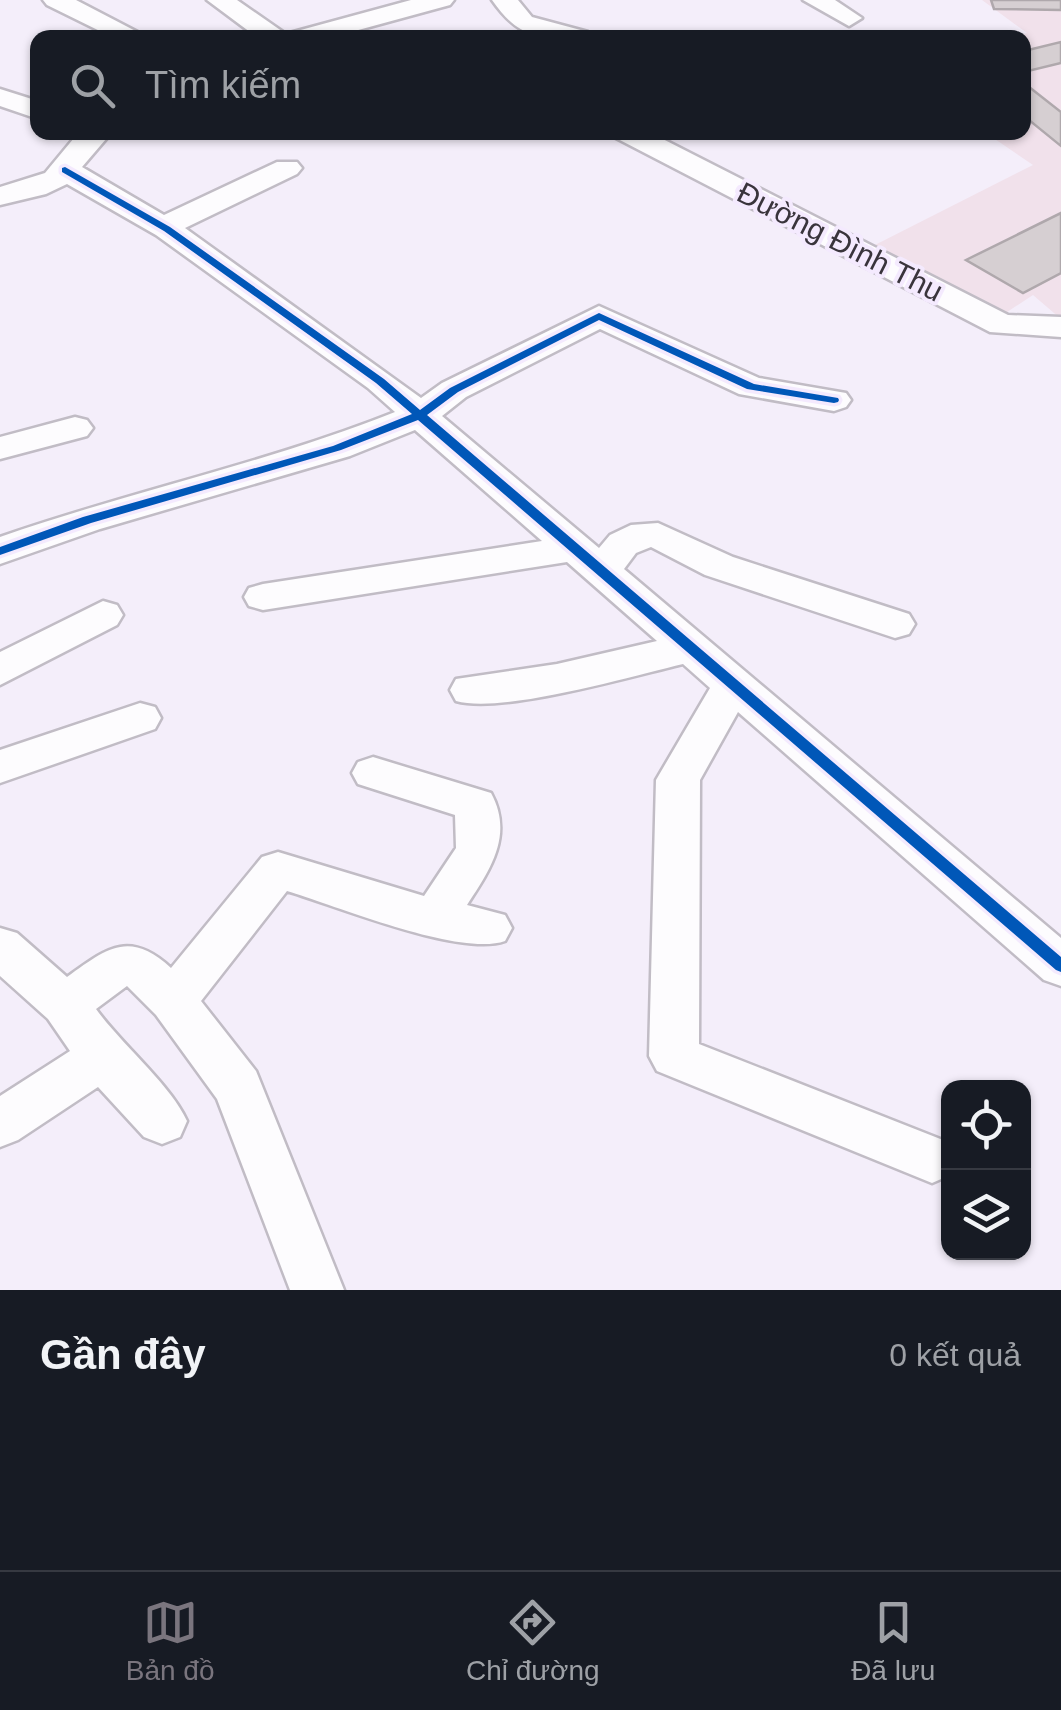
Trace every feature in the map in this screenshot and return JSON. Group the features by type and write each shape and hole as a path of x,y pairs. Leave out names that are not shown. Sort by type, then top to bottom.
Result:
{"street":[{"path":"56,0 119,30"},
{"path":"220,0 264,30"},
{"path":"339,0 369,18"},
{"path":"326,30 441,0"},
{"path":"505,0 523,23 549,30"},
{"path":"816,0 850,18"},
{"path":"0,97 30,108"},
{"path":"0,196 53,182 84,140"},
{"name":"Đường Đình Thu","path":"650,140 1002,324 1061,327"},
{"path":"163,227 287,168"},
{"path":"65,170 163,227 380,381 1061,966"},
{"path":"0,551 87,520 337,448 420,415 454,390 600,316 750,387 834,400"},
{"path":"0,448 75,428"},
{"path":"262,597 588,559 644,534 658,534 719,566 895,624"},
{"path":"0,670 103,615"},
{"path":"470,690 557,679 693,647"},
{"path":"734,682 678,780 674,1056 932,1159"},
{"path":"0,767 140,718"},
{"path":"373,772 476,806 478,851 434,918"},
{"path":"172,1001 278,870 434,918 489,928"},
{"path":"0,948 65,1005 102,1057 162,1121"},
{"path":"65,1005 121,964 140,969 172,1001 238,1087 317,1290"},
{"path":"0,1124 102,1057"}],"shaded area":[{"path":"982,0 1061,0 1061,319 1033,295 998,318 867,249 1033,165 996,140 1031,140 1031,30 1023,30"}],"building":[{"path":"991,0 1061,0 1061,10 994,9"},
{"path":"1061,42 1061,63 1031,70 1031,49"},
{"path":"1031,88 1061,112 1061,146 1031,122"},
{"path":"1061,213 1061,273 1023,293 966,260"}],"cycle path":[{"path":"65,170 167,229 380,381 1061,966"},
{"path":"0,551 87,520 337,448 420,415 454,390 599,316 751,387 834,400"}]}
